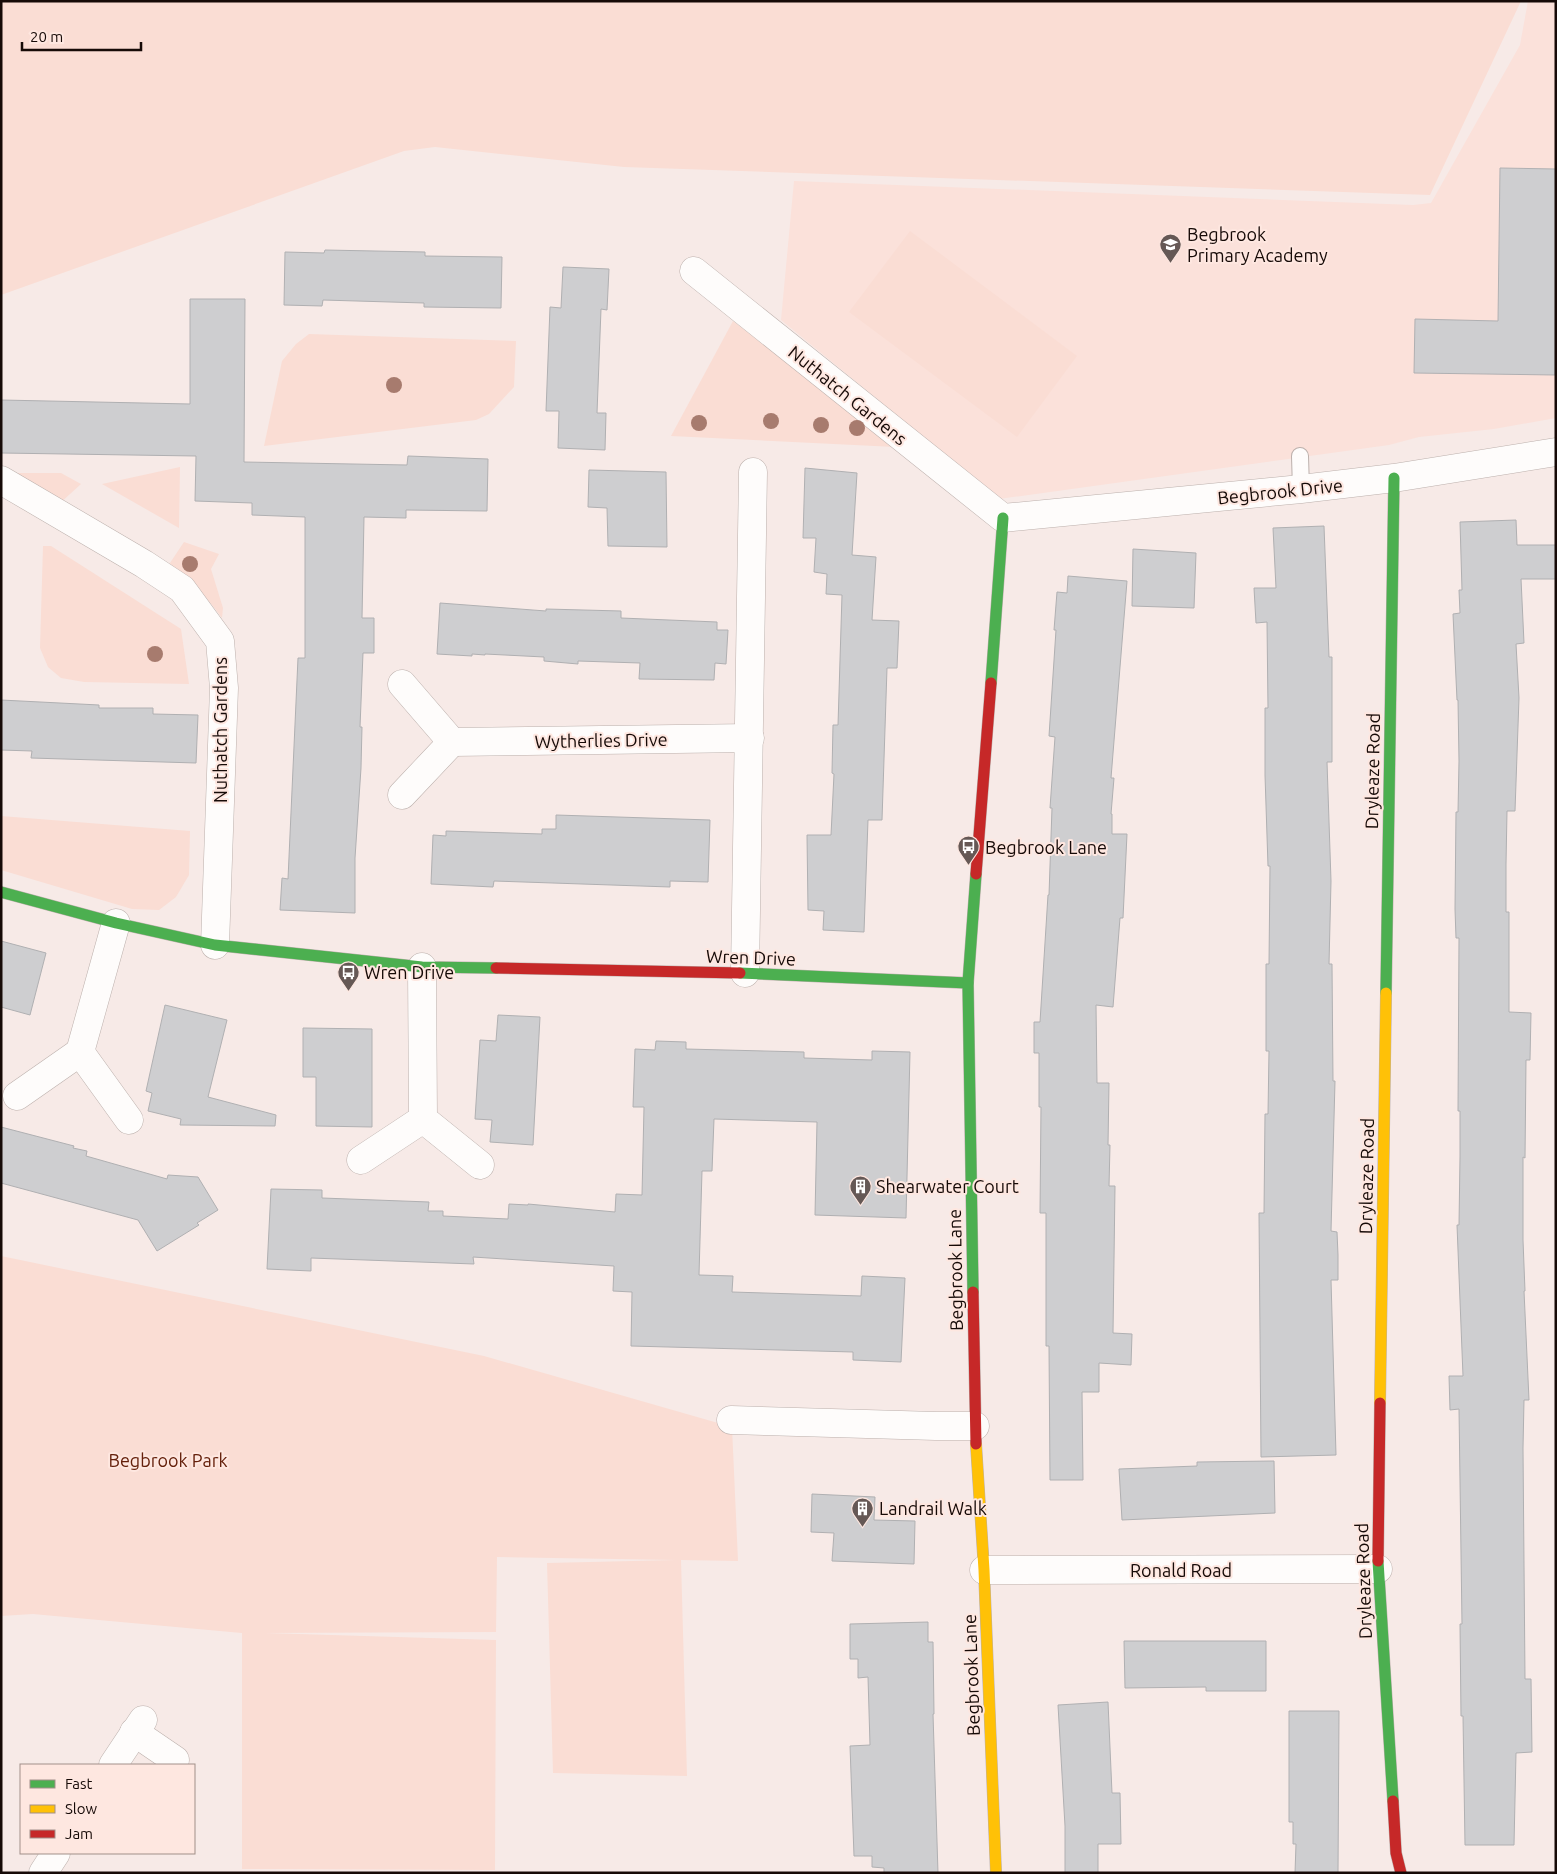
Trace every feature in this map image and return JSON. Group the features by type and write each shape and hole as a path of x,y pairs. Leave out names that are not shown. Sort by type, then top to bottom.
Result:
{"street":[{"name":"Nuthatch Gardens","path":"694,271 1003,518"},
{"name":"Begbrook Drive","path":"1003,518 1301,490 1394,478 1556,452"},
{"path":"745,974 753,472"},
{"name":"Dryleaze Road","path":"1394,478 1378,1569 1396,1853 1401,1873"},
{"name":"Nuthatch Gardens","path":"1,480 144,564 182,589 220,641 224,688 215,945"},
{"name":"Begbrook Lane","path":"996,1873 984,1570 975,1426 968,983 1003,518"},
{"path":"402,684 452,742 402,795"},
{"name":"Wytherlies Drive","path":"452,742 750,738"},
{"name":"Wren Drive","path":"1,892 215,945 422,967 745,974 968,983"},
{"path":"17,1096 80,1052 116,922"},
{"path":"422,967 423,1118"},
{"path":"80,1052 129,1120"},
{"path":"361,1160 423,1118"},
{"path":"423,1118 480,1165"},
{"path":"731,1420 975,1426"},
{"name":"Ronald Road","path":"984,1570 1378,1569"},
{"path":"114,1764 138,1726 175,1760"},
{"path":"43,1873 55,1854"}],"lane":[{"path":"1300,456 1301,490"}],"shaded area":[{"name":"Begbrook Primary Academy","path":"1528,1 1556,1 1556,418 1494,429 1419,437 1389,445 999,499 781,320 794,181 1413,205 1431,203 1520,45"}],"green space":[{"path":"1,1 1521,1 1430,195 624,167 435,147 404,151 1,295"},
{"path":"910,231 1077,356 1017,437 849,312"},
{"path":"733,321 895,447 671,436"},
{"path":"309,334 516,341 514,387 489,414 476,420 264,446 282,361 296,344"},
{"path":"180,467 179,528 102,484"},
{"path":"7,473 61,473 81,484 59,504"},
{"path":"184,542 219,554 211,569 223,608 222,618 197,590 184,579 166,569"},
{"path":"43,546 51,546 181,629 189,684 84,682 61,678 48,667 40,648"},
{"path":"1,816 190,831 189,875 176,897 159,910 132,909 1,870"},
{"name":"Begbrook Park","path":"1,1256 484,1356 732,1427 738,1561 681,1560 687,1776 553,1773 547,1563 676,1560 497,1557 496,1632 265,1633 496,1640 495,1870 242,1869 242,1633 33,1614 1,1616"}],"building":[{"path":"1500,168 1556,169 1555,375 1414,373 1415,319 1498,321"},
{"path":"325,250 425,252 425,256 502,257 501,308 424,307 424,303 323,300 322,306 284,305 285,252 324,253"},
{"path":"563,267 609,269 607,310 601,309 597,413 606,413 605,450 558,448 559,411 546,411 550,307 561,308"},
{"path":"190,299 245,299 244,462 407,465 408,456 488,459 487,511 406,510 406,518 364,517 362,618 374,618 374,653 363,653 360,727 362,727 361,768 355,858 355,913 280,910 282,878 288,879 298,658 305,658 305,517 252,515 252,503 195,501 196,456 1,453 1,400 190,404"},
{"path":"805,468 857,473 852,555 876,557 872,620 899,621 897,668 887,668 882,820 868,820 864,932 823,930 824,911 808,910 807,835 831,835 834,774 832,773 833,725 838,725 842,595 826,594 827,574 814,572 816,538 803,538"},
{"path":"589,470 666,472 667,547 608,546 607,508 588,507"},
{"path":"1516,520 1517,545 1556,545 1556,579 1521,579 1524,643 1516,644 1519,698 1515,811 1507,811 1506,912 1509,912 1509,1012 1531,1013 1530,1060 1526,1060 1525,1158 1523,1157 1524,1291 1529,1400 1524,1400 1523,1448 1525,1679 1531,1679 1532,1752 1516,1753 1514,1845 1465,1845 1463,1716 1461,1716 1460,1624 1462,1624 1459,1409 1450,1410 1449,1376 1463,1376 1457,1225 1459,1225 1460,1157 1460,1111 1458,1111 1459,938 1456,938 1455,909 1456,812 1458,812 1459,761 1453,614 1460,613 1459,590 1462,590 1460,522"},
{"path":"1324,526 1329,657 1332,657 1332,762 1327,762 1331,881 1329,964 1332,964 1333,1081 1335,1081 1331,1231 1337,1232 1338,1255 1338,1280 1331,1280 1336,1455 1261,1457 1259,1213 1264,1213 1265,1114 1268,1114 1269,1051 1266,1051 1266,964 1269,964 1270,866 1268,866 1265,775 1265,708 1268,708 1267,622 1256,623 1254,588 1276,588 1273,528"},
{"path":"1133,549 1196,553 1194,608 1132,606"},
{"path":"1068,576 1127,581 1111,778 1114,778 1111,814 1112,834 1127,834 1123,918 1120,918 1113,1007 1096,1005 1097,1083 1109,1083 1109,1186 1115,1186 1113,1333 1132,1334 1131,1365 1099,1363 1099,1392 1082,1392 1083,1480 1050,1480 1049,1346 1046,1346 1046,1213 1040,1213 1041,1107 1039,1107 1039,1053 1034,1053 1034,1022 1040,1022 1049,895 1052,808 1050,808 1055,737 1049,736 1056,630 1054,630 1057,592 1067,593"},
{"path":"440,603 546,611 546,609 621,611 621,618 717,622 717,630 728,630 726,664 715,663 714,680 639,679 640,663 578,661 578,664 544,661 544,657 437,654"},
{"path":"1,700 99,705 99,708 153,708 153,714 198,715 196,763 31,758 32,751 1,750"},
{"path":"556,815 710,820 708,882 670,881 670,887 494,881 493,887 431,884 433,835 446,836 446,831 542,834 542,829 556,829"},
{"path":"1,941 46,953 30,1015 1,1007"},
{"path":"165,1005 227,1020 208,1097 276,1115 275,1126 180,1125 181,1119 148,1111 152,1093 146,1091"},
{"path":"498,1015 540,1017 533,1145 490,1142 492,1120 475,1119 480,1040 496,1041"},
{"path":"303,1028 372,1029 372,1127 316,1126 316,1077 303,1077"},
{"name":"Shearwater Court","path":"656,1041 686,1042 686,1049 804,1052 804,1058 872,1060 872,1051 910,1052 906,1218 815,1215 817,1122 714,1119 712,1171 702,1171 699,1275 733,1276 732,1292 861,1296 862,1276 905,1278 901,1362 853,1360 853,1352 631,1346 632,1292 613,1291 614,1266 473,1257 474,1264 311,1258 311,1271 267,1269 271,1189 322,1190 322,1198 429,1202 428,1211 443,1211 443,1216 508,1219 509,1204 615,1212 616,1194 642,1195 644,1107 633,1107 635,1049 655,1050"},
{"path":"1,1127 74,1146 73,1148 87,1151 86,1156 167,1179 168,1175 198,1177 218,1210 197,1223 199,1225 157,1251 138,1220 1,1183"},
{"path":"1274,1461 1275,1513 1122,1520 1119,1469 1197,1466 1197,1462"},
{"name":"Landrail Walk","path":"812,1494 875,1497 874,1520 915,1521 914,1564 832,1561 834,1533 811,1532"},
{"path":"928,1622 928,1642 933,1642 933,1714 938,1873 884,1873 884,1868 872,1867 872,1856 854,1856 850,1746 870,1745 868,1677 858,1678 858,1659 850,1659 850,1624"},
{"path":"1124,1641 1266,1641 1266,1691 1206,1691 1206,1687 1125,1688"},
{"path":"1108,1702 1112,1793 1120,1793 1121,1844 1098,1844 1098,1873 1065,1873 1065,1826 1058,1705"},
{"path":"1289,1711 1339,1711 1338,1873 1295,1873 1296,1844 1293,1844 1293,1822 1289,1822"}],"traffic: fast":[{"path":"1386,993 1394,478"},
{"path":"991,683 1003,518"},
{"path":"973,1292 968,983 976,874"},
{"path":"1,892 116,923 215,945 422,967 496,968"},
{"path":"740,973 968,983"},
{"path":"1378,1561 1393,1801"}],"traffic: slow":[{"path":"1380,1403 1386,993"},
{"path":"976,1444 984,1570 996,1873"}],"traffic: jam":[{"path":"976,874 991,683"},
{"path":"496,968 740,973"},
{"path":"973,1292 976,1444"},
{"path":"1378,1561 1380,1403"},
{"path":"1393,1801 1396,1853 1401,1873"}],"place":[{"name":"Begbrook Primary Academy","path":"1171,263"},
{"name":"Begbrook Lane","path":"969,866"},
{"name":"Wren Drive","path":"348,991"},
{"name":"Shearwater Court","path":"860,1205"},
{"name":"Landrail Walk","path":"863,1527"}]}
